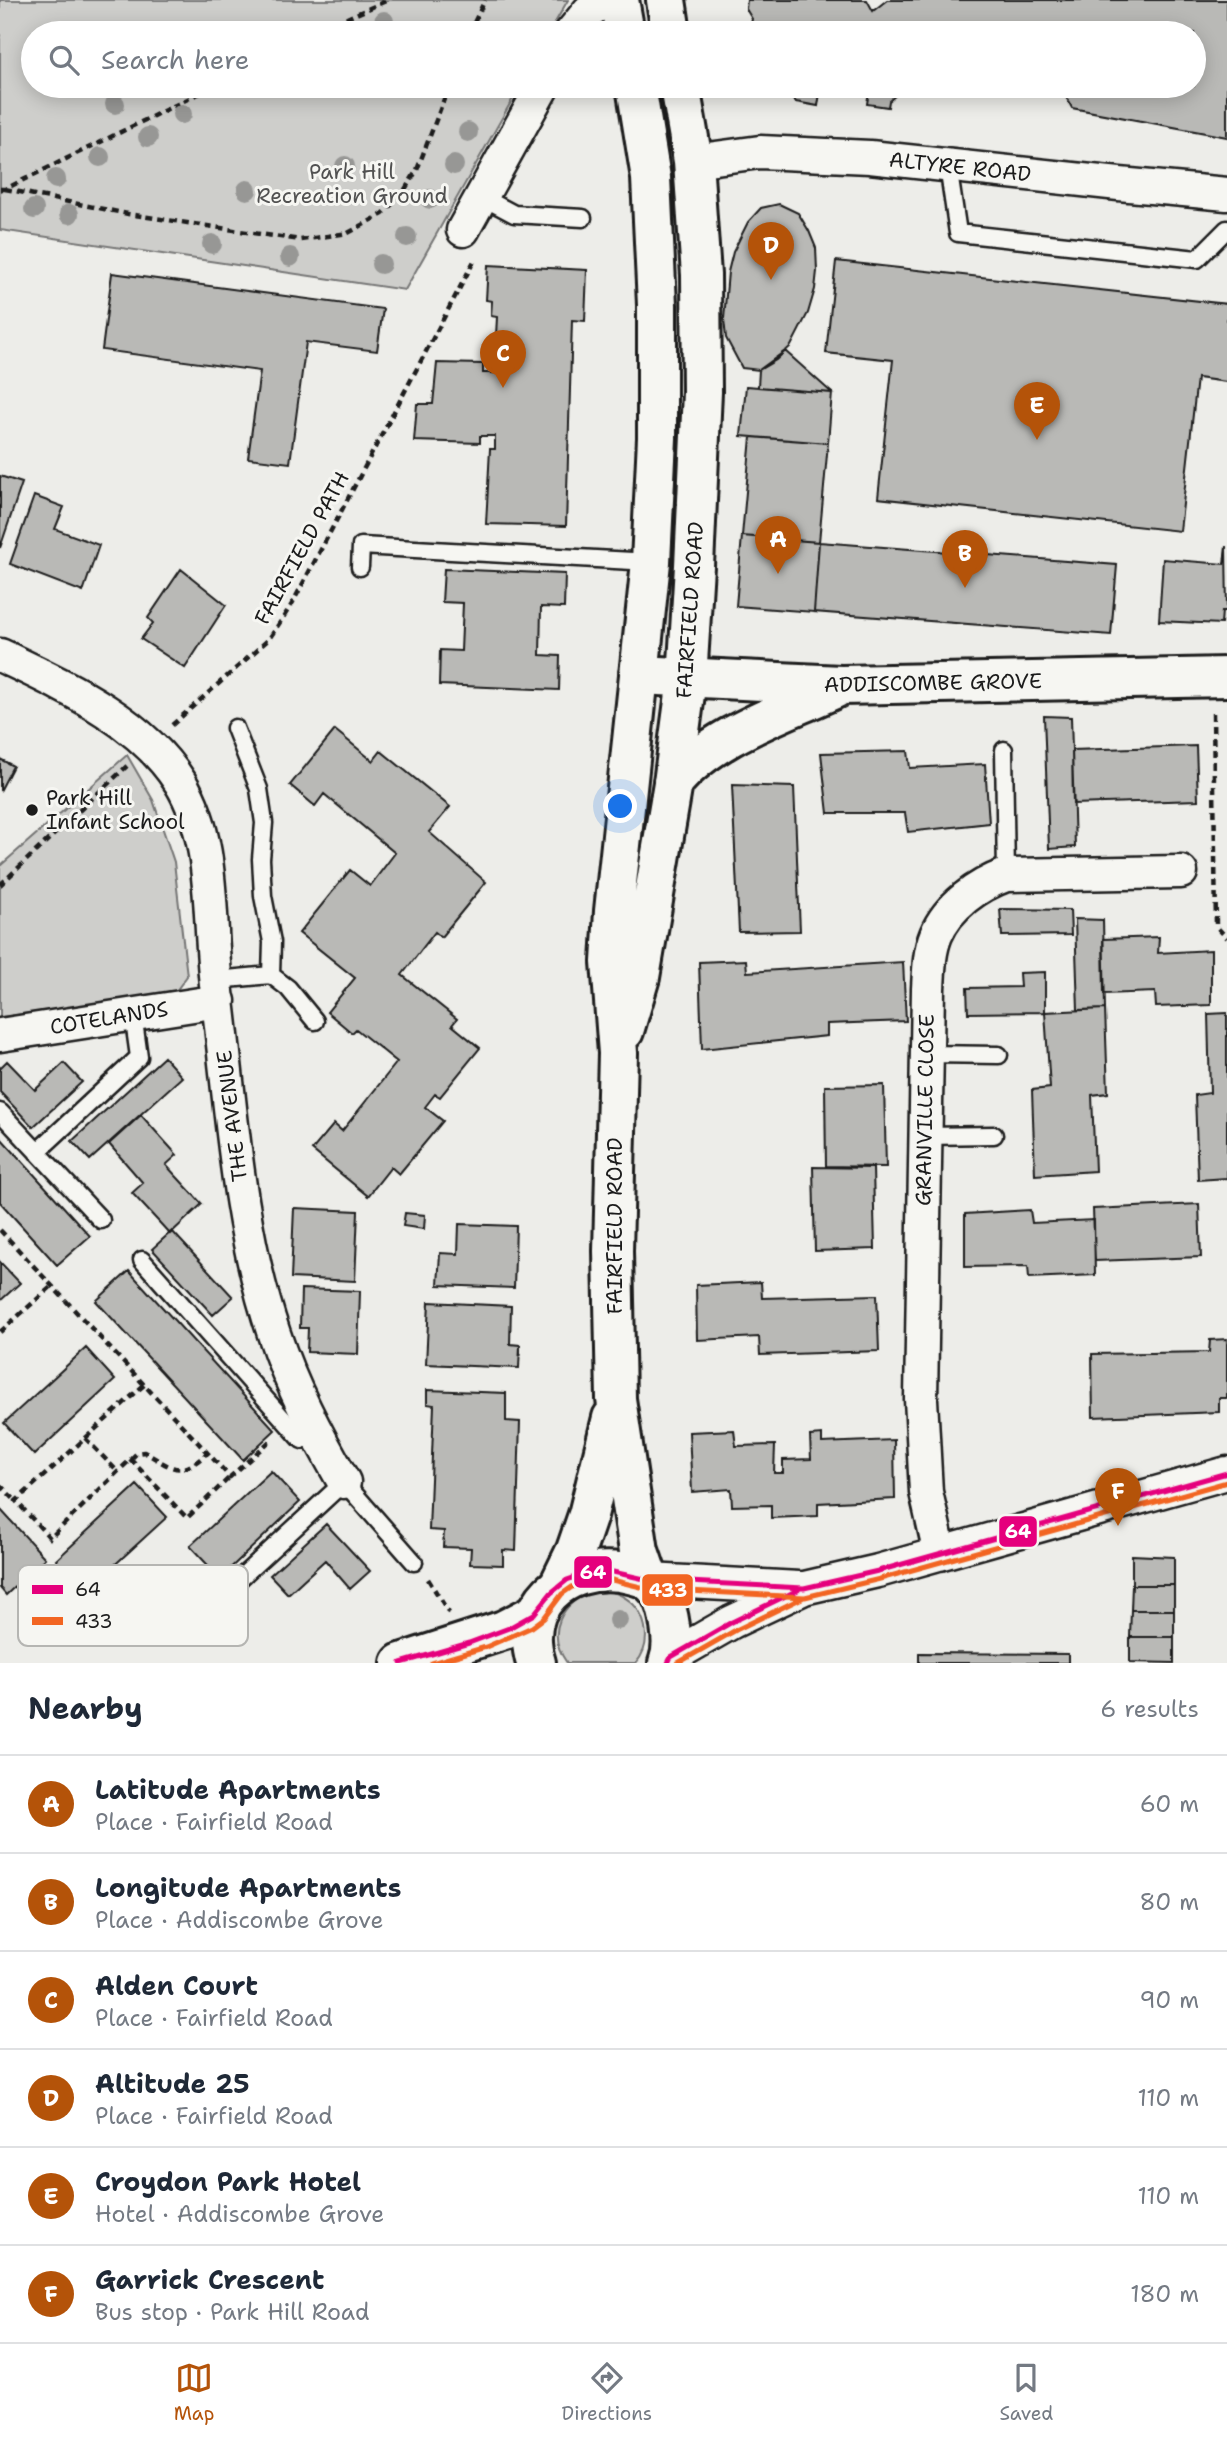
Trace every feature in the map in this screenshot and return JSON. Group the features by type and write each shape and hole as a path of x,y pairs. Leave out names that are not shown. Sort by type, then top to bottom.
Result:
{"main road":[{"path":"619,0 623,21"},
{"path":"666,0 669,21"},
{"name":"FAIRFIELD ROAD","path":"638,98 651,178 658,400 651,562 611,950 618,1053 613,1238 616,1399 639,1551 649,1580 658,1591 669,1619 672,1639 669,1660"},
{"name":"FAIRFIELD ROAD","path":"618,1053 640,977 673,783 687,679 702,392 701,275 693,161 682,98"},
{"name":"ADDISCOMBE GROVE","path":"639,675 841,685 1220,677"},
{"path":"673,783 686,766 702,754 841,685"},
{"name":"FAIRFIELD ROAD","path":"559,1585 576,1550 588,1515 616,1399"},
{"path":"536,1663 531,1640 535,1614 546,1597 559,1585 580,1574 603,1570 628,1573 649,1580"},
{"path":"401,1663 504,1630 535,1614"}],"street":[{"path":"581,21 589,11 605,0"},
{"path":"463,230 536,98"},
{"name":"ALTYRE ROAD","path":"693,161 760,152 870,157 1227,194"},
{"name":"THE AVENUE","path":"0,655 98,706 149,746 179,781 190,802 201,836 205,862 217,990 243,1206 256,1271 274,1335 315,1433 344,1482"},
{"name":"GRANVILLE CLOSE","path":"940,1554 930,1516 923,1460 921,1399 926,1054 930,963 937,932 965,898 991,880 1006,875 1181,872"},
{"name":"COTELANDS","path":"0,1035 133,1014 217,990"},
{"path":"669,1660 732,1622 804,1588 940,1554 1227,1473"},
{"path":"649,1580 804,1588"}],"lane":[{"path":"948,166 958,233 1197,259 1227,229"},
{"path":"482,197 514,214 583,218"},
{"path":"360,566 361,547 651,562"},
{"path":"235,727 259,789 264,823 261,859 272,942 271,975"},
{"path":"1004,750 1006,875"},
{"path":"217,990 271,975"},
{"path":"271,975 288,988 314,1021"},
{"path":"37,1152 139,1057 133,1014"},
{"path":"926,1054 999,1055"},
{"path":"0,1112 101,1220"},
{"path":"924,1136 994,1135"},
{"path":"142,1260 302,1440 315,1433"},
{"path":"248,1571 344,1482 414,1562"}],"path":[{"path":"340,21 388,0"},
{"path":"474,21 485,0"},
{"path":"2,189 189,98"},
{"path":"2,189 128,214 300,240 348,233 383,214 404,191 417,170 444,98"},
{"name":"FAIRFIELD PATH","path":"0,885 269,639 292,604 474,261"},
{"path":"1220,677 1216,926 1227,938"},
{"path":"0,1230 230,1477"},
{"path":"0,1332 52,1286"},
{"path":"16,1501 144,1385"},
{"path":"85,1438 117,1471"},
{"path":"130,1458 187,1518 266,1444"},
{"path":"0,1485 50,1538 137,1453 144,1452 176,1469 188,1468 207,1453"},
{"path":"414,1562 430,1581 453,1620"}],"green space":[{"name":"Park Hill Recreation Ground","path":"0,0 568,0 556,21 21,21 21,98 513,98 405,290 0,230"},
{"path":"127,755 153,800 174,862 187,976 173,995 0,1017 0,866"},
{"path":"594,1591 612,1592 622,1596 630,1601 642,1617 645,1645 636,1663 567,1663 560,1651 557,1629 565,1610 582,1596"}],"building":[{"path":"747,0 867,0 873,11 887,0 1227,0 1227,137 1072,108 1067,98 1206,98 1206,21 752,21 746,9"},
{"path":"793,98 819,98 818,106 796,102"},
{"path":"868,98 892,98 888,107 867,104"},
{"path":"779,204 798,213 809,231 816,248 815,289 808,313 791,346 776,360 759,370 742,368 726,338 724,319 728,272 733,252 748,222 761,208"},
{"path":"836,261 1227,304 1227,382 1197,378 1180,531 878,498 893,360 826,353"},
{"path":"488,265 587,270 585,321 572,320 566,526 486,524 490,449 495,449 495,436 480,436 480,443 414,441 417,404 433,404 437,363 483,364 483,373 494,373 497,317 491,316 492,301 486,300"},
{"path":"112,273 383,309 377,351 306,342 290,463 248,458 260,371 102,350"},
{"path":"785,351 832,393 758,387 759,370"},
{"path":"746,386 832,393 828,443 741,436"},
{"path":"751,437 828,443 819,542 742,536"},
{"path":"0,476 22,483 0,548"},
{"path":"34,496 64,507 55,529 99,545 83,592 10,564"},
{"path":"742,536 819,542 814,612 736,606"},
{"path":"819,542 1117,565 1111,635 814,612"},
{"path":"1226,546 1227,611 1222,611 1221,624 1159,621 1163,559 1224,564"},
{"path":"181,569 226,605 185,668 141,639 153,623 148,618"},
{"path":"444,569 565,574 564,608 541,607 540,655 560,656 559,690 439,685 440,650 461,651 463,603 442,602"},
{"path":"1044,716 1071,717 1075,847 1049,849"},
{"path":"335,730 373,761 381,751 450,807 429,832 486,882 441,937 435,932 402,975 457,1019 452,1025 480,1048 440,1097 435,1094 425,1107 443,1121 399,1174 391,1167 368,1196 312,1150 334,1124 342,1131 397,1062 356,1029 352,1033 327,1012 355,978 299,933 350,870 370,886 395,853 324,794 315,806 290,785"},
{"path":"1196,746 1198,800 1073,804 1072,750"},
{"path":"908,751 910,768 985,764 989,823 908,832 905,813 828,813 821,753"},
{"path":"0,759 13,766 0,791"},
{"path":"732,785 794,787 800,931 739,932"},
{"path":"1000,909 1070,910 1071,935 1002,936"},
{"path":"1075,919 1103,920 1105,1009 1078,1010"},
{"path":"1159,937 1158,953 1211,950 1211,1005 1156,1007 1155,992 1104,994 1103,939"},
{"path":"746,960 747,972 903,962 906,1021 827,1024 827,1036 702,1049 699,962"},
{"path":"1045,972 1045,1012 968,1013 967,988 1020,987 1019,973"},
{"path":"1105,1009 1108,1093 1092,1095 1095,1171 1035,1175 1032,1090 1050,1088 1045,1012"},
{"path":"1227,1013 1227,1178 1198,1180 1195,1095 1210,1093 1208,1014"},
{"path":"164,1057 182,1077 90,1160 72,1141"},
{"path":"7,1061 35,1090 64,1063 82,1082 33,1127 0,1092 0,1068"},
{"path":"884,1085 886,1167 826,1166 825,1086"},
{"path":"141,1115 177,1155 166,1165 202,1204 170,1234 132,1193 143,1183 109,1144"},
{"path":"0,1137 90,1236 57,1265 0,1202"},
{"path":"813,1167 873,1168 875,1249 815,1251"},
{"path":"1199,1204 1201,1257 1095,1261 1093,1209"},
{"path":"294,1208 358,1211 355,1281 291,1278"},
{"path":"1030,1210 1032,1223 1094,1220 1095,1275 1029,1278 1028,1266 965,1267 965,1214"},
{"path":"405,1213 425,1215 424,1229 403,1226"},
{"path":"459,1224 516,1226 514,1288 438,1285 440,1253 458,1254"},
{"path":"172,1231 233,1297 213,1315 152,1249"},
{"path":"0,1262 20,1283 0,1301"},
{"path":"129,1271 275,1430 243,1460 96,1301"},
{"path":"761,1282 762,1298 877,1295 879,1351 760,1355 759,1337 697,1340 696,1285"},
{"path":"301,1289 360,1291 358,1354 307,1352 308,1328 300,1328"},
{"path":"429,1302 511,1306 510,1344 520,1345 519,1368 426,1364"},
{"path":"1227,1339 1227,1398 1219,1398 1219,1412 1093,1417 1092,1354 1209,1352 1210,1340"},
{"path":"86,1348 115,1380 34,1455 4,1423"},
{"path":"427,1390 506,1393 506,1421 520,1422 516,1551 503,1550 503,1565 470,1564 471,1548 443,1547 444,1531 429,1530 434,1405 427,1404"},
{"path":"734,1430 736,1446 775,1445 774,1473 783,1473 783,1460 811,1459 810,1436 822,1435 822,1443 894,1440 895,1499 818,1503 818,1516 771,1518 771,1505 732,1506 731,1489 692,1492 689,1432"},
{"path":"271,1471 300,1502 234,1565 208,1565 190,1546"},
{"path":"137,1485 167,1517 115,1565 61,1565 56,1560"},
{"path":"0,1509 45,1558 38,1565 18,1565 18,1584 6,1595 0,1588"},
{"path":"326,1524 370,1571 350,1589 325,1560 288,1594 270,1575"},
{"path":"1132,1555 1174,1557 1174,1585 1132,1585"},
{"path":"1132,1585 1174,1585 1174,1610 1131,1610"},
{"path":"1131,1610 1174,1610 1174,1637 1130,1637"},
{"path":"1130,1637 1174,1637 1174,1663 1130,1662"},
{"path":"919,1653 1068,1654 1068,1663 919,1663"}],"transit line":[{"name":"64","path":"401,1663 509,1628 534,1614 551,1593 567,1580 590,1572 613,1572 649,1580 804,1588 878,1571 1227,1473"},
{"name":"433","path":"432,1663 486,1647 532,1627 544,1618 562,1594 572,1587 591,1581 612,1580 649,1589 805,1597 880,1579 1227,1482"},
{"name":"64","path":"668,1663 671,1657 732,1622 798,1590"},
{"name":"433","path":"678,1663 736,1630 802,1598"}],"place":[{"name":"Altitude 25","path":"771,280"},
{"name":"Alden Court","path":"503,388"},
{"name":"Croydon Park Hotel","path":"1037,440"},
{"name":"Latitude Apartments","path":"778,574"},
{"name":"Longitude Apartments","path":"965,588"},
{"name":"Park Hill Infant School","path":"32,810"},
{"name":"Garrick Crescent","path":"1118,1526"}]}
